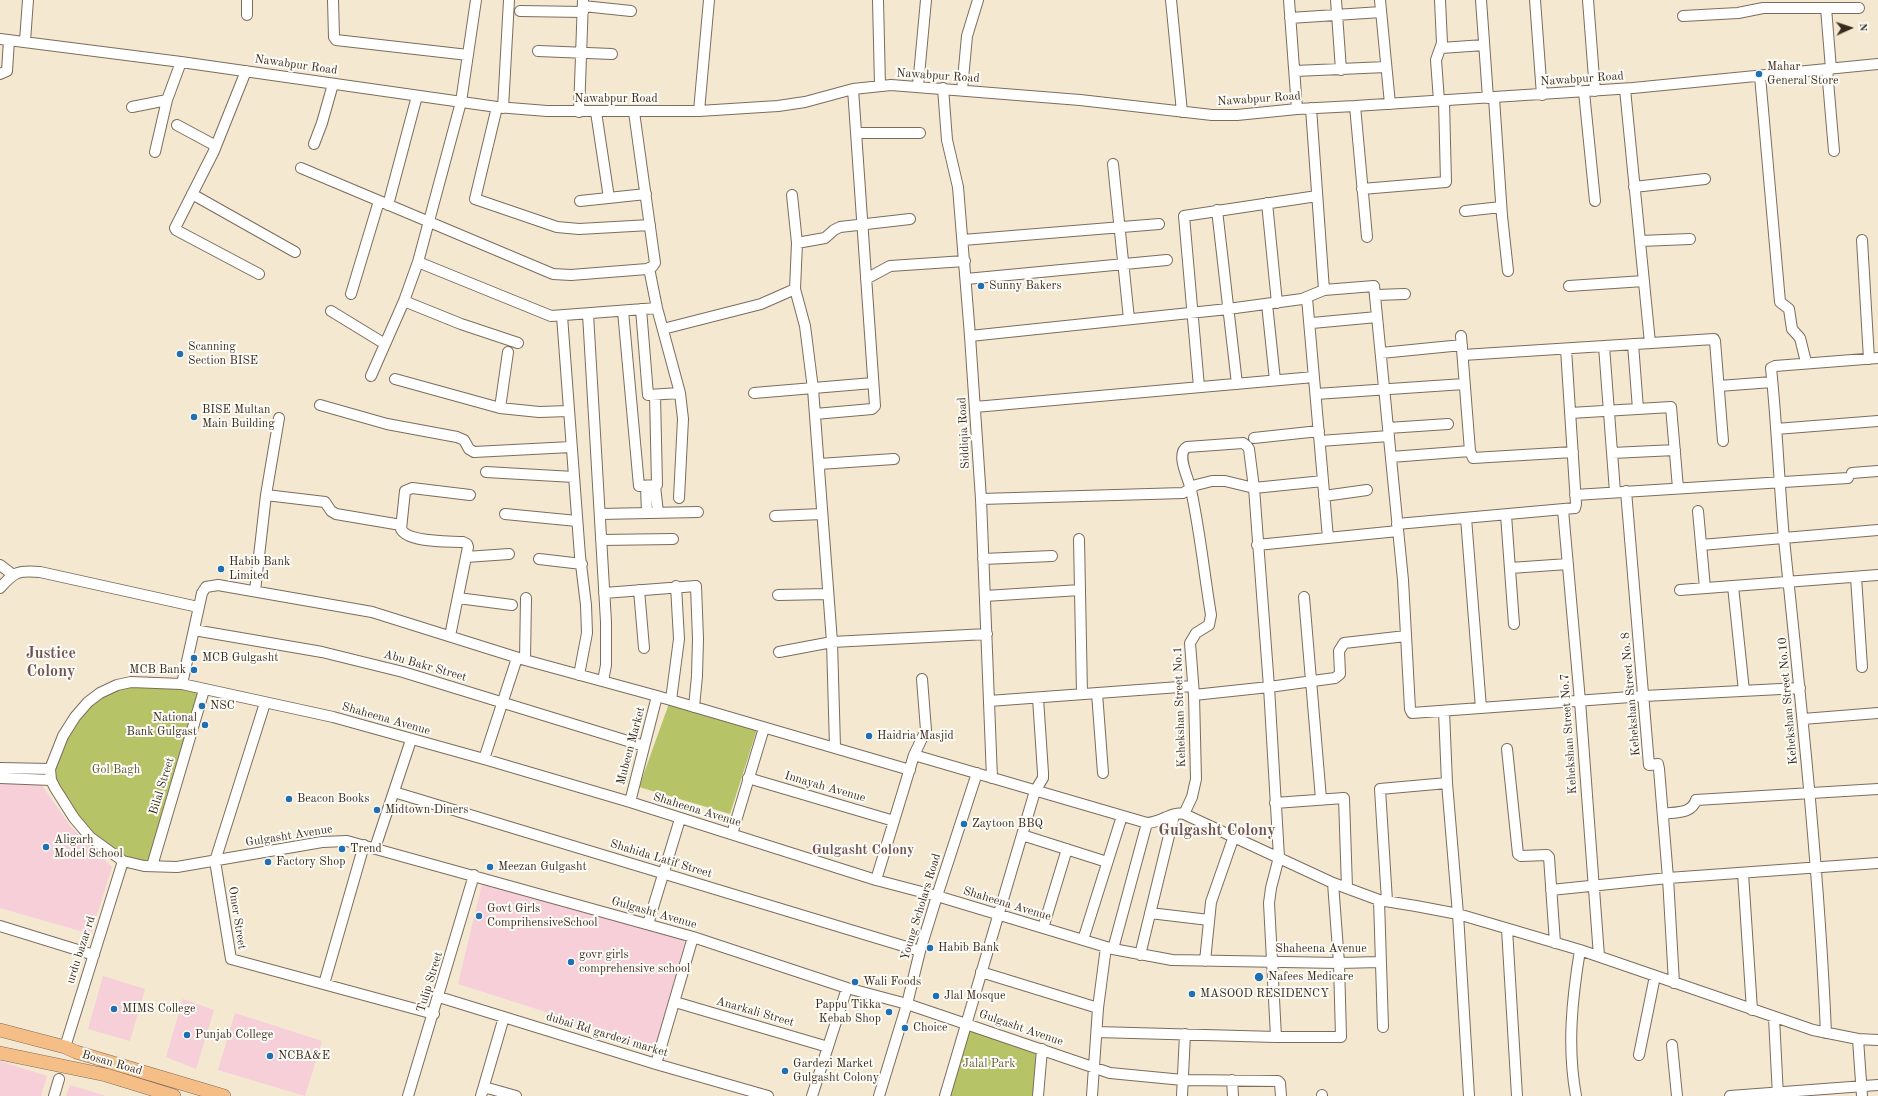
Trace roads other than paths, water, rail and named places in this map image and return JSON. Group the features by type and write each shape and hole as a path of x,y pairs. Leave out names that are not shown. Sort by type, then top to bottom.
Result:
{"main road":[{"name":"Bosan Road","path":"0,1030 64,1047 76,1052 224,1096"},
{"name":"Bosan Road","path":"0,1054 106,1075 174,1096"}],"street":[{"path":"25,41 28,0"},
{"path":"247,0 247,15"},
{"path":"333,0 334,37 336,40 468,55"},
{"path":"371,376 404,301 418,262 461,102 476,0"},
{"path":"509,0 500,107 475,199 557,227 571,229 650,225"},
{"path":"699,111 709,0"},
{"path":"878,0 880,86"},
{"path":"918,86 926,0"},
{"path":"962,90 967,36 978,0"},
{"path":"1171,0 1182,112"},
{"path":"1289,0 1297,109"},
{"path":"1336,0 1341,70"},
{"path":"1380,0 1390,104"},
{"path":"1362,189 1446,182 1441,101 1436,60 1442,43 1440,0"},
{"path":"1481,0 1484,45 1491,98 1508,271"},
{"path":"1535,0 1542,95"},
{"path":"1588,0 1595,201"},
{"path":"578,112 583,6"},
{"path":"520,11 583,6 631,11"},
{"path":"1683,16 1738,12 1763,8 1859,8"},
{"path":"1826,8 1834,151"},
{"path":"1290,18 1381,12"},
{"path":"0,74 7,71 4,39"},
{"name":"Nawabpur Road","path":"4,39 181,62 500,107 578,112 699,111 793,104 853,89 880,86 918,86 1212,115 1237,115 1311,108 1624,89 1878,64"},
{"path":"1440,48 1484,45"},
{"path":"538,51 612,54"},
{"path":"155,152 167,100 181,62"},
{"path":"1295,71 1386,67"},
{"path":"246,71 216,146 175,225 176,230 259,274"},
{"path":"1760,76 1780,302 1789,309 1792,329 1800,338 1806,362 1873,358 1862,240"},
{"path":"314,144 322,123 333,84"},
{"name":"Siddiqia Road","path":"943,88 944,125 958,187 965,261 980,499 992,778"},
{"path":"815,414 874,408 853,89"},
{"path":"1624,89 1650,343"},
{"path":"351,294 383,203 416,96"},
{"path":"132,107 167,100"},
{"path":"1355,106 1367,237"},
{"path":"1311,108 1324,290"},
{"path":"596,112 609,198"},
{"path":"301,168 428,223 553,274 570,275 649,268 655,262 634,112"},
{"path":"176,125 216,146"},
{"path":"856,133 920,133"},
{"path":"1113,164 1129,319"},
{"path":"1634,187 1705,179"},
{"path":"192,194 295,252"},
{"path":"580,201 646,194"},
{"path":"792,195 797,243 795,289 804,326 813,390 819,464 832,642 835,747"},
{"path":"1199,387 1184,216 1317,196"},
{"path":"1267,203 1275,380"},
{"path":"1465,211 1501,207"},
{"path":"1218,210 1236,384"},
{"path":"797,243 826,238 834,230 840,227 910,219"},
{"path":"963,240 1159,224"},
{"path":"1640,241 1690,240"},
{"path":"966,279 1167,260"},
{"path":"866,279 890,266 965,261"},
{"path":"418,262 551,316 657,308"},
{"path":"649,268 657,308 680,393 682,419 679,498"},
{"path":"1569,286 1644,281"},
{"path":"970,336 1228,309 1307,298 1324,290 1374,286 1391,457 1406,636 1410,709 1412,713 1644,696 1800,688"},
{"path":"663,329 762,304 795,289"},
{"path":"1376,296 1405,294"},
{"path":"1307,298 1328,538"},
{"path":"404,301 461,324 518,343"},
{"path":"641,309 648,394 655,395 680,393"},
{"path":"331,311 385,344"},
{"path":"624,311 638,486 657,485 655,395"},
{"path":"588,314 604,593 606,665 603,681"},
{"path":"562,316 571,447 582,564 586,633 579,675"},
{"path":"1312,323 1377,316"},
{"path":"1381,353 1462,346 1566,349 1714,339 1723,441"},
{"path":"1633,344 1638,409"},
{"path":"1462,346 1470,451 1473,458 1573,452"},
{"path":"1604,346 1615,492"},
{"path":"1258,545 1328,538 1466,518 1574,509 1576,507 1566,349"},
{"path":"500,408 508,352"},
{"name":"Kehekshan Street No.10","path":"1806,362 1772,367 1772,382 1784,538 1790,582 1803,719 1824,978 1826,1033"},
{"path":"975,407 1314,377"},
{"path":"395,379 500,408 539,412 569,411"},
{"path":"1718,386 1772,382"},
{"path":"754,393 813,390 873,383"},
{"path":"1316,394 1464,384"},
{"path":"320,405 387,424 457,437 464,440 469,449 474,452 571,447"},
{"path":"1570,413 1671,407 1678,488"},
{"path":"255,591 266,495 279,418"},
{"path":"1776,429 1878,421"},
{"path":"1254,438 1388,432 1448,424"},
{"name":"Kehekshan Street No.1","path":"1140,955 1150,913 1179,815 1192,797 1196,779 1194,690 1190,643 1196,633 1209,625 1211,615 1191,489 1182,454 1184,449 1187,447 1245,443 1249,449 1254,488"},
{"path":"1612,453 1675,450"},
{"path":"1391,457 1470,451"},
{"path":"819,464 894,459"},
{"path":"1575,495 1780,482 1878,471"},
{"path":"486,472 574,477"},
{"path":"980,499 1183,493 1196,485 1212,481 1225,481 1254,488 1323,481"},
{"path":"651,486 658,513"},
{"path":"647,513 651,486"},
{"path":"1254,488 1269,687 1279,857 1270,888 1269,903 1276,1037"},
{"path":"450,636 468,547 467,544 416,539 403,533 401,525 405,492 408,489 470,495"},
{"path":"1324,496 1366,490"},
{"name":"Kehekshan Street No. 8","path":"1626,491 1649,765 1658,764 1659,769 1668,878 1674,983"},
{"path":"266,495 325,502 331,511 336,514 401,525"},
{"name":"Kehekshan Street No.7","path":"1564,510 1599,956"},
{"path":"1698,511 1705,588"},
{"path":"600,514 698,512"},
{"path":"505,514 577,521"},
{"path":"775,516 822,514"},
{"path":"1506,515 1514,624"},
{"path":"1466,518 1481,708"},
{"path":"1701,545 1878,530"},
{"path":"601,540 673,539"},
{"path":"1079,539 1082,694"},
{"path":"466,557 509,554"},
{"path":"983,559 1052,556"},
{"path":"539,559 582,564"},
{"path":"1510,568 1568,564"},
{"path":"0,565 12,574"},
{"path":"0,588 12,574 20,571 40,572 198,607"},
{"path":"1680,590 1878,575"},
{"path":"1856,577 1862,667"},
{"path":"182,684 202,593 206,587 218,585 372,612 521,659 657,696 910,770"},
{"path":"604,593 676,586 694,585 697,587 698,654 694,707"},
{"path":"671,700 678,656 679,639 676,586"},
{"path":"1733,586 1744,691"},
{"path":"639,590 644,648"},
{"path":"985,596 1080,590"},
{"path":"778,595 828,594"},
{"path":"1304,597 1321,799"},
{"path":"458,598 512,605"},
{"path":"484,759 502,702 521,659 526,598"},
{"name":"Abu Bakr Street","path":"194,630 322,652 403,672 644,746"},
{"path":"779,652 832,642 987,634"},
{"path":"989,701 1097,693 1269,687 1338,676 1340,674 1339,651 1344,643 1406,636"},
{"path":"876,880 914,755 926,730 922,679"},
{"name":"Shaheena Avenue","path":"50,769 63,736 75,717 88,702 100,694 116,685 131,682 182,684 333,717 484,759 630,802 876,880 936,896 1110,948 1140,955 1172,960 1205,961 1339,963 1380,962"},
{"name":"Bilal Street","path":"152,866 204,690"},
{"path":"1097,693 1103,773"},
{"name":"Mubeen Market","path":"630,802 657,696"},
{"path":"945,1096 1035,790 1043,778 1038,698"},
{"name":"Omer Street","path":"265,703 215,861 231,960 434,1014"},
{"path":"1444,711 1447,783 1458,914 1469,1096"},
{"path":"1803,719 1878,713"},
{"path":"732,834 764,728"},
{"path":"375,848 412,740"},
{"path":"1507,749 1517,850 1521,856 1548,855 1555,943"},
{"path":"914,755 1147,823 1156,822 1179,815 1234,836 1333,883 1383,901 1458,914 1599,956 1774,1018 1826,1033 1858,1039 1878,1040"},
{"path":"0,768 50,769"},
{"name":"Gulgasht Avenue","path":"50,769 51,780 74,818 90,837 123,861 152,866 177,867 322,842 347,841 693,937 847,988 907,1004 1110,1073 1183,1080 1279,1081 1281,1096"},
{"name":"Young Scholars Road","path":"879,1096 907,1004 936,896 977,773"},
{"path":"0,778 51,780"},
{"name":"Innayah Avenue","path":"748,778 894,821"},
{"path":"1383,1027 1380,962 1383,901 1380,789 1447,783"},
{"path":"1663,814 1686,811 1695,804 1696,800 1878,789"},
{"name":"Shahida Latif Street","path":"394,792 920,951"},
{"path":"1275,803 1344,798 1347,888"},
{"path":"1083,940 1122,816"},
{"path":"648,924 680,819"},
{"path":"1092,1096 1098,1008 1110,948 1147,823"},
{"path":"1022,835 1107,862"},
{"path":"1205,961 1211,902 1234,836"},
{"path":"324,984 364,845"},
{"path":"1043,928 1067,849"},
{"name":"urdu bazar rd","path":"64,1047 123,861"},
{"path":"1551,890 1668,878 1878,863"},
{"path":"1743,873 1752,1010"},
{"name":"Tulip Street","path":"408,1096 434,1014 474,875"},
{"path":"1096,1032 1276,1037 1341,1037 1339,963 1333,883"},
{"path":"1150,913 1209,920"},
{"path":"0,926 94,955"},
{"path":"1507,929 1517,1096"},
{"path":"656,1064 693,937"},
{"path":"1576,1096 1570,1051 1573,1002 1580,950"},
{"path":"981,972 1098,1008"},
{"path":"1639,1055 1654,976"},
{"path":"812,1096 847,988"},
{"name":"dubai Rd gardezi market","path":"439,997 656,1064 768,1096"},
{"name":"Anarkali Street","path":"675,1002 828,1047"},
{"path":"504,1017 483,1091 516,1096"},
{"path":"1774,1018 1778,1094"},
{"path":"1182,1096 1185,1034"},
{"path":"1858,1039 1861,1091"},
{"path":"1672,1045 1677,1096"},
{"path":"1038,1096 1042,1049"},
{"path":"54,1096 59,1079"},
{"path":"1232,1080 1233,1096"},
{"path":"1730,1096 1861,1091 1878,1085"}],"place":[{"name":"Mahar General Store","path":"1759,74"},
{"name":"Sunny Bakers","path":"981,286"},
{"name":"Scanning Section BISE","path":"180,354"},
{"name":"BISE Multan Main Building","path":"194,417"},
{"name":"Habib Bank Limited","path":"221,569"},
{"name":"MCB Gulgasht","path":"194,658"},
{"name":"MCB Bank","path":"194,670"},
{"name":"NSC","path":"202,706"},
{"name":"National Bank Gulgast","path":"205,725"},
{"name":"Haidria Masjid","path":"869,736"},
{"name":"Beacon Books","path":"289,799"},
{"name":"Midtown Diners","path":"377,810"},
{"name":"Zaytoon BBQ","path":"964,824"},
{"name":"Aligarh Model School","path":"46,847"},
{"name":"Trend","path":"342,849"},
{"name":"Factory Shop","path":"268,862"},
{"name":"Meezan Gulgasht","path":"490,867"},
{"name":"Govt Girls ComprihensiveSchool","path":"479,916"},
{"name":"Habib Bank","path":"930,948"},
{"name":"govr girls comprehensive school","path":"571,962"},
{"name":"Nafees Medicare","path":"1259,977"},
{"name":"Wali Foods","path":"855,982"},
{"name":"MASOOD RESIDENCY","path":"1192,994"},
{"name":"Jlal Mosque","path":"936,996"},
{"name":"MIMS College","path":"114,1009"},
{"name":"Pappu Tikka Kebab Shop","path":"889,1012"},
{"name":"Choice","path":"905,1028"},
{"name":"Punjab College","path":"187,1035"},
{"name":"NCBA&E","path":"270,1056"},
{"name":"Gardezi Market Gulgasht Colony","path":"785,1071"}],"district":[{"name":"Justice Colony","path":"51,663"},
{"name":"Gulgasht Colony","path":"1217,831"},
{"name":"Gulgasht Colony","path":"863,850"}],"park label":[{"name":"Gol Bagh","path":"116,770"},
{"name":"Jalal Park","path":"989,1064"}]}
